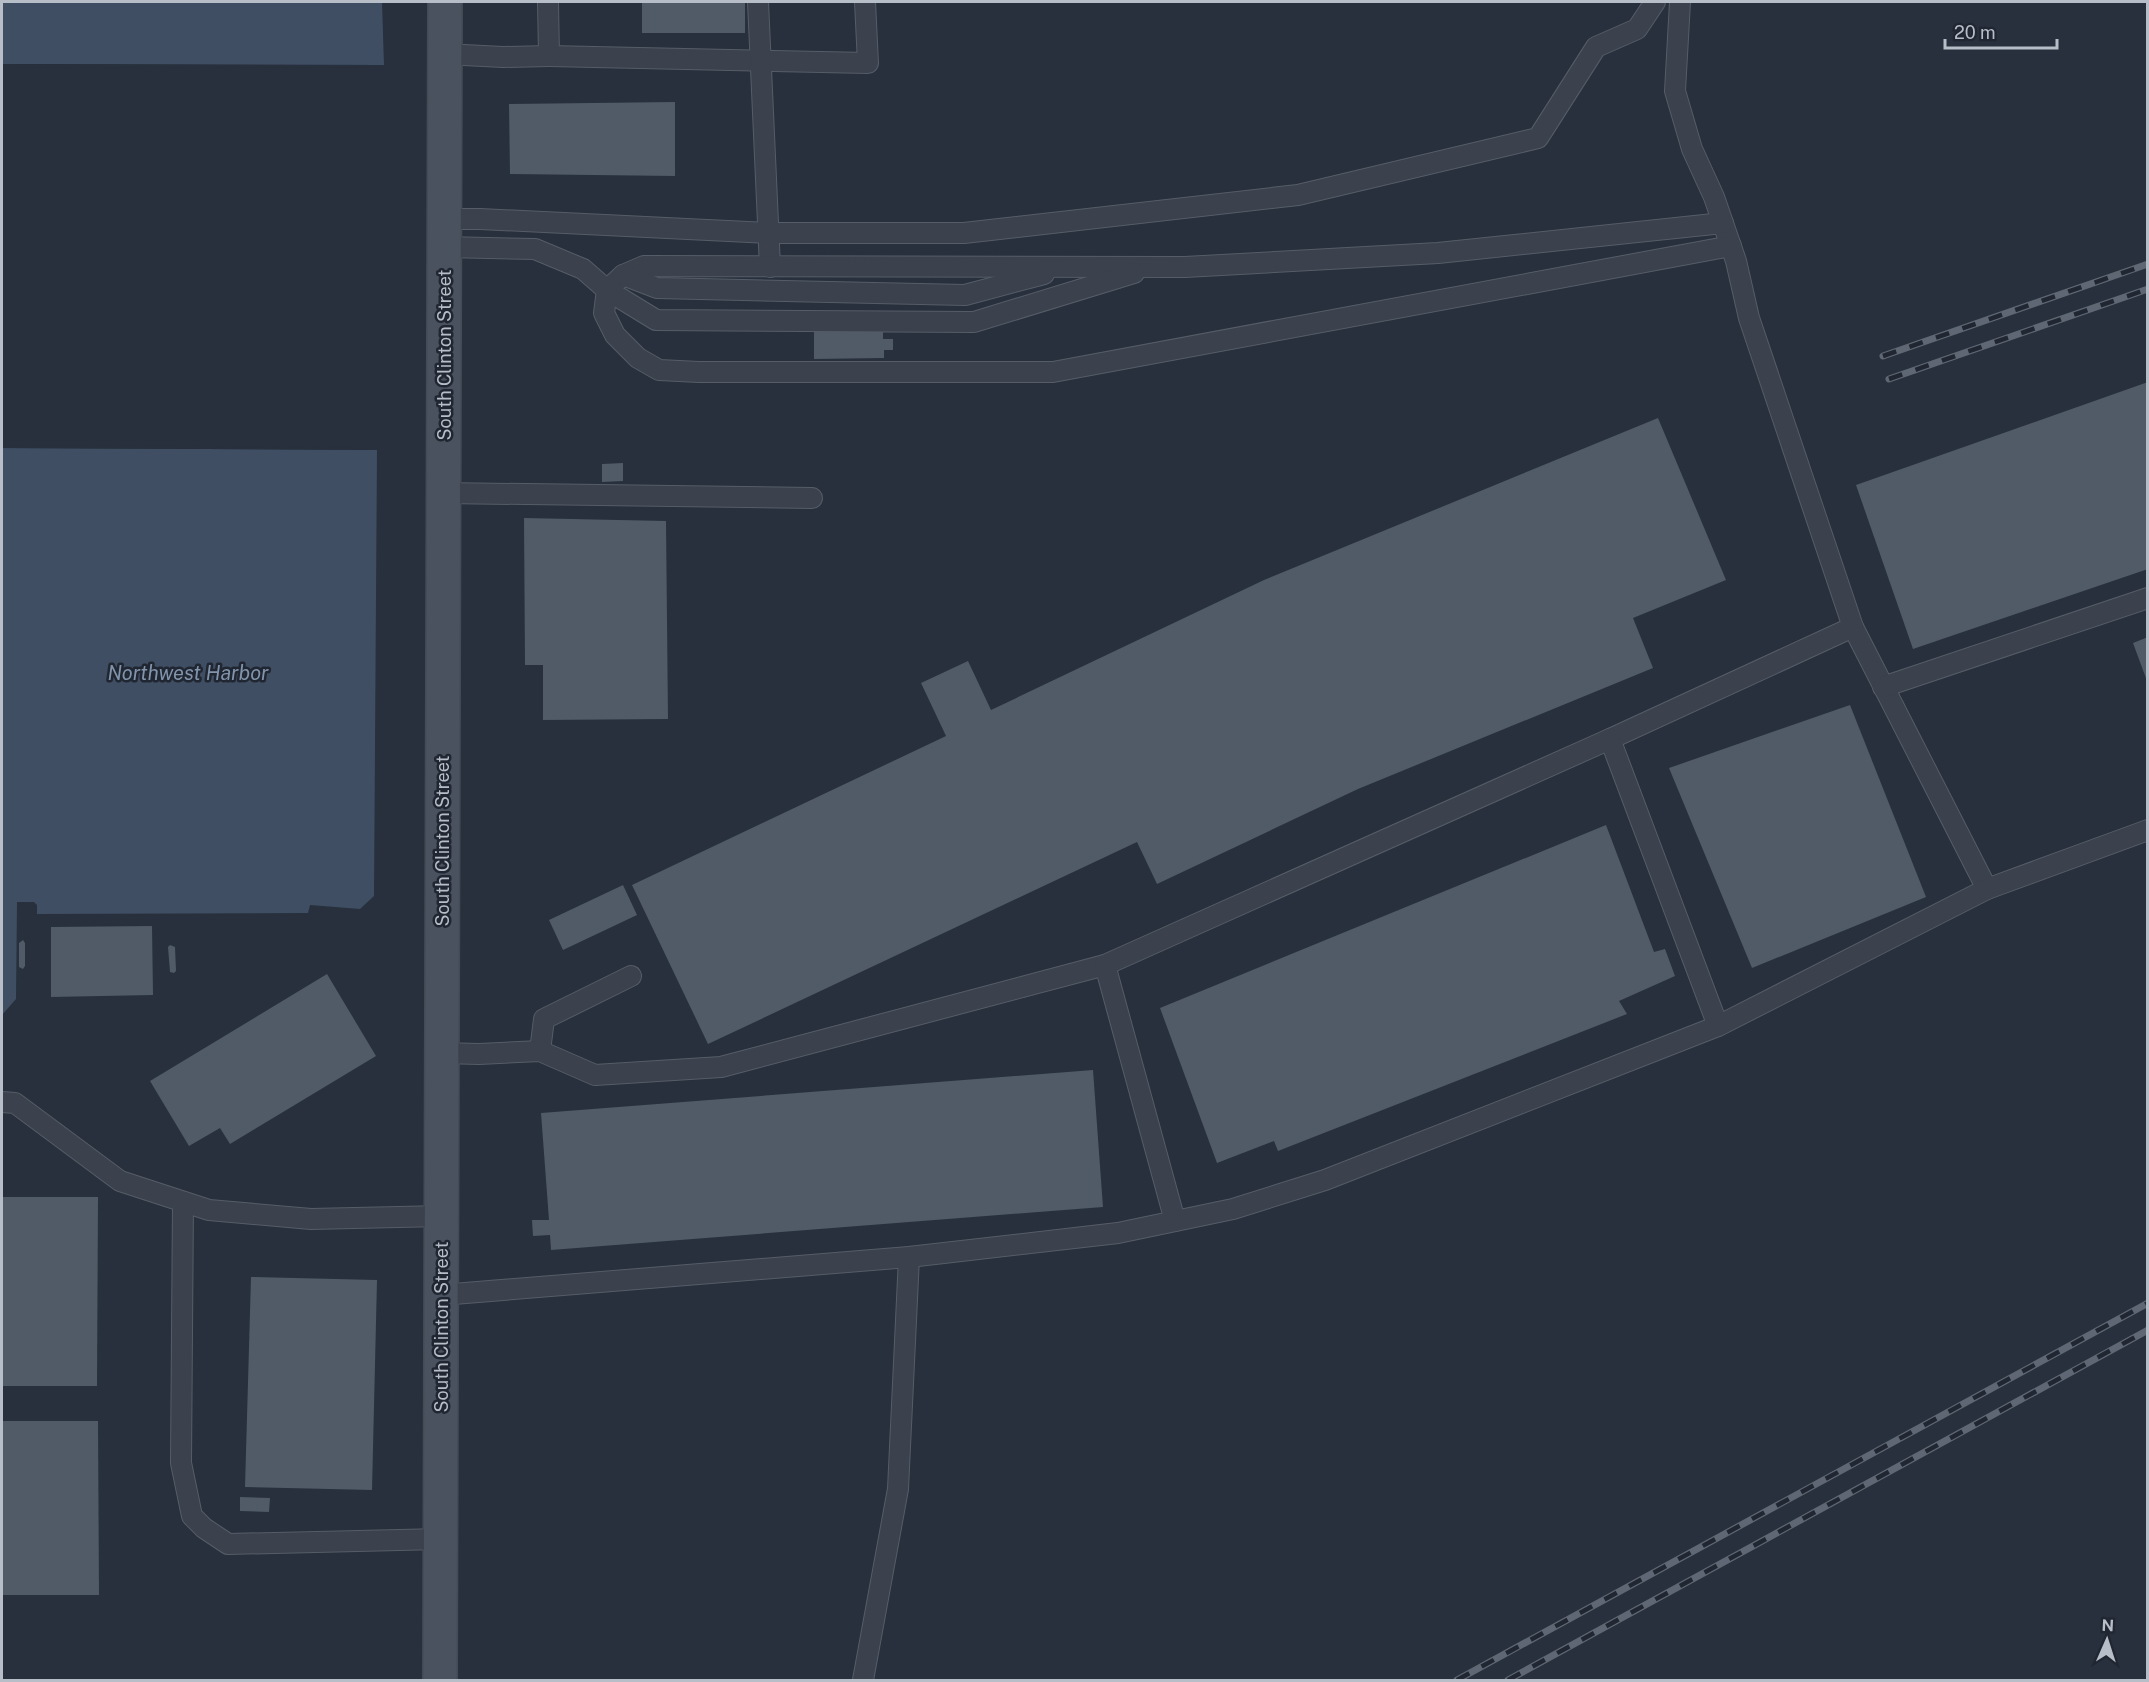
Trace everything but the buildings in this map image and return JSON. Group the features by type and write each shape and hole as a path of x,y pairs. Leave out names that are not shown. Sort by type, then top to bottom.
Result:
{"main road":[{"name":"South Clinton Street","path":"440,1680 445,2"}],"lane":[{"path":"548,2 549,56"},
{"path":"758,2 770,267"},
{"path":"444,54 868,63 864,2"},
{"path":"443,233 480,219 769,233 964,233 1298,195 1538,138 1596,47 1637,29 1655,2"},
{"path":"1680,2 1675,91 1692,149 1714,197 1731,246 1749,318 1853,627 1987,889"},
{"path":"1723,223 1438,253 1185,267 644,266 623,275 607,290 604,313 615,335 638,358 659,370 1053,372 1731,246"},
{"path":"443,233 503,247 535,249 582,269 607,290 656,320 974,322 1154,267"},
{"path":"623,275 657,288 964,295 1071,267"},
{"path":"444,493 812,498"},
{"path":"1883,687 2148,598"},
{"path":"442,1053 540,1051 595,1075 721,1067 1106,964 1610,739 1853,627"},
{"path":"1610,739 1718,1026"},
{"path":"441,1295 909,1257 1118,1233 1233,1209 1325,1180 1718,1026 1987,889 2148,830"},
{"path":"1106,964 1175,1221"},
{"path":"540,1051 544,1019 632,976"},
{"path":"2,1102 15,1103 120,1181 209,1210 311,1219 441,1216"},
{"path":"183,1202 182,1463 192,1516 204,1528 228,1544 441,1539"},
{"path":"863,1680 898,1489 909,1257"}],"water":[{"path":"2,2 382,2 384,65 2,64"},
{"name":"Northwest Harbor","path":"2,448 377,450 374,896 360,909 310,905 308,913 37,914 37,905 34,902 17,902 16,999 2,1015"}],"pier":[{"path":"2,64 384,65 384,68 2,67"},
{"path":"2,445 377,447 377,450 2,448"}],"railway":[{"path":"1883,356 2148,264"},
{"path":"1889,379 2148,289"},
{"path":"1457,1680 2148,1303"},
{"path":"1508,1680 2148,1330"}]}
